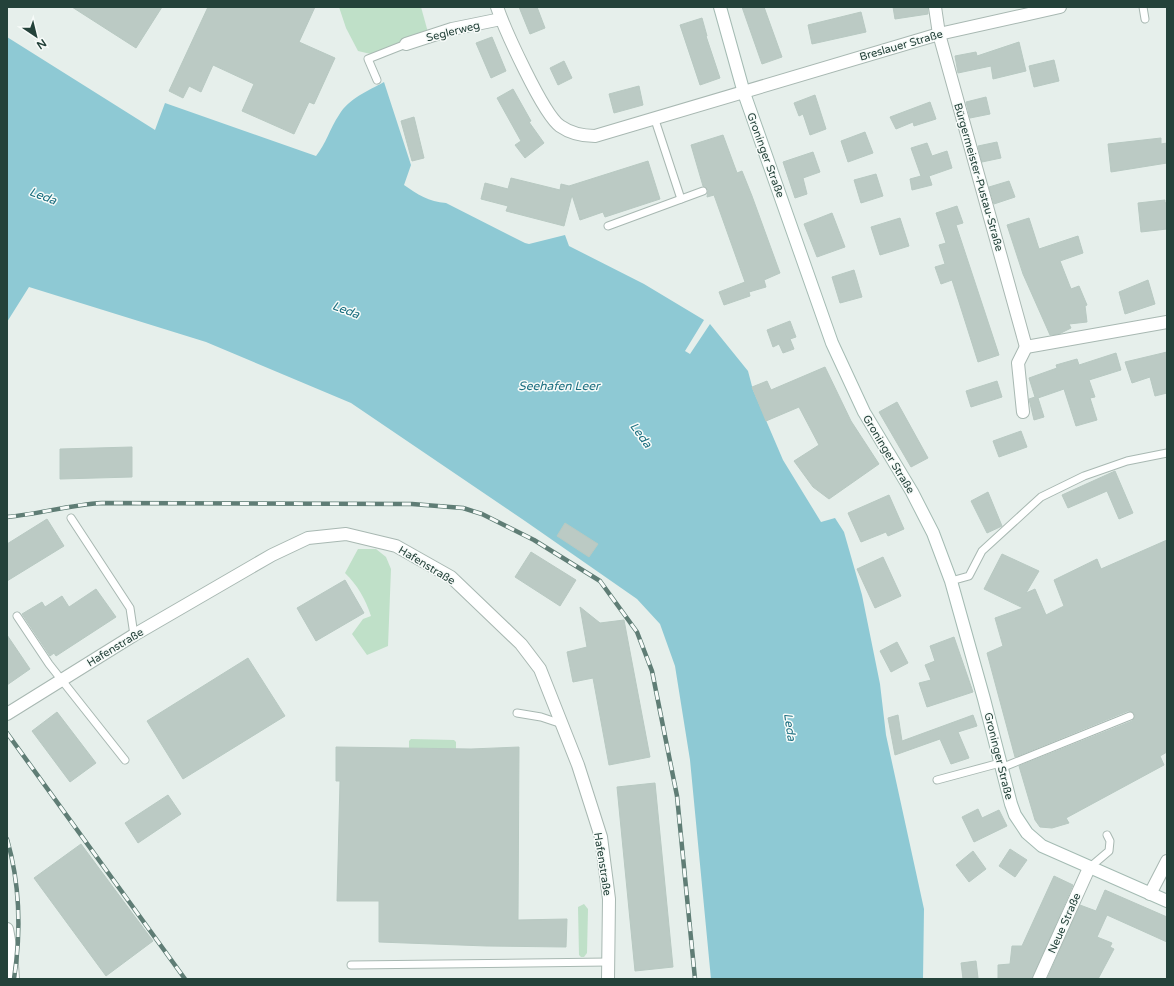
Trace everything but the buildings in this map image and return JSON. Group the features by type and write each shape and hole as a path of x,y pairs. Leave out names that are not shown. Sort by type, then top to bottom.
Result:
{"street":[{"name":"Breslauer Straße","path":"497,7 501,19 541,99 559,126 584,136 595,136 655,120 824,67 939,34 1060,7"},
{"name":"Groninger Straße","path":"720,7 744,93 832,343 864,412 916,490 951,581 1015,815 1027,833 1042,846 1089,868 1167,901"},
{"name":"Bürgermeister-Pustau-Straße","path":"935,7 939,34 1026,346"},
{"name":"Seglerweg","path":"406,44 452,29 501,19"},
{"path":"1023,412 1018,363 1026,346 1167,322"},
{"name":"Hafenstraße","path":"7,714 134,635 286,548 308,538 346,534 396,546 451,577 521,644 540,669 578,765 601,837 609,899 608,979"},
{"path":"1150,894 1167,861"},
{"name":"Neue Straße","path":"1039,979 1089,868"},
{"path":"7,929 11,951 13,979"}],"lane":[{"path":"1143,7 1145,18"},
{"path":"377,80 368,59 406,44"},
{"path":"655,120 681,199"},
{"path":"608,226 703,191"},
{"path":"951,581 969,576 982,551 1041,496 1084,476 1127,461 1167,453"},
{"path":"71,518 130,608 134,635"},
{"path":"17,616 49,664 125,760"},
{"path":"517,713 541,717 562,724"},
{"path":"937,780 1001,765 1130,716"},
{"path":"1089,868 1109,851 1110,841 1107,835"},
{"path":"351,965 608,962"}],"green space":[{"path":"339,7 421,7 429,36 379,56 358,51 346,28"},
{"path":"358,549 376,549 386,557 391,569 388,646 367,655 352,634 363,619 371,616 361,593 345,573"},
{"path":"411,739 454,740 456,742 456,749 409,748 409,741"},
{"path":"584,904 588,909 587,953 584,957 581,957 579,955 578,907"}],"water":[{"name":"Seehafen Leer","path":"7,37 155,130 165,103 316,156 343,109 353,99 384,82 411,165 404,185 424,197 434,201 446,203 525,243 529,244 565,235 569,246 644,284 704,320 685,351 690,354 710,324 748,371 753,390 783,460 821,522 835,518 844,532 862,595 880,684 886,735 924,909 923,979 711,979 690,760 675,666 660,624 637,599 351,403 206,342 29,287 7,322"}],"railway":[{"path":"7,517 102,503 412,504 463,508 482,514 534,540 600,581 637,632 652,671 677,796 695,979"},
{"path":"7,733 185,979"},
{"path":"7,839 15,873 18,909 18,944 14,979"}],"water label":[{"name":"Leda","path":"43,196"},
{"name":"Leda","path":"346,310"},
{"name":"Leda","path":"641,435"},
{"name":"Leda","path":"790,727"}]}
